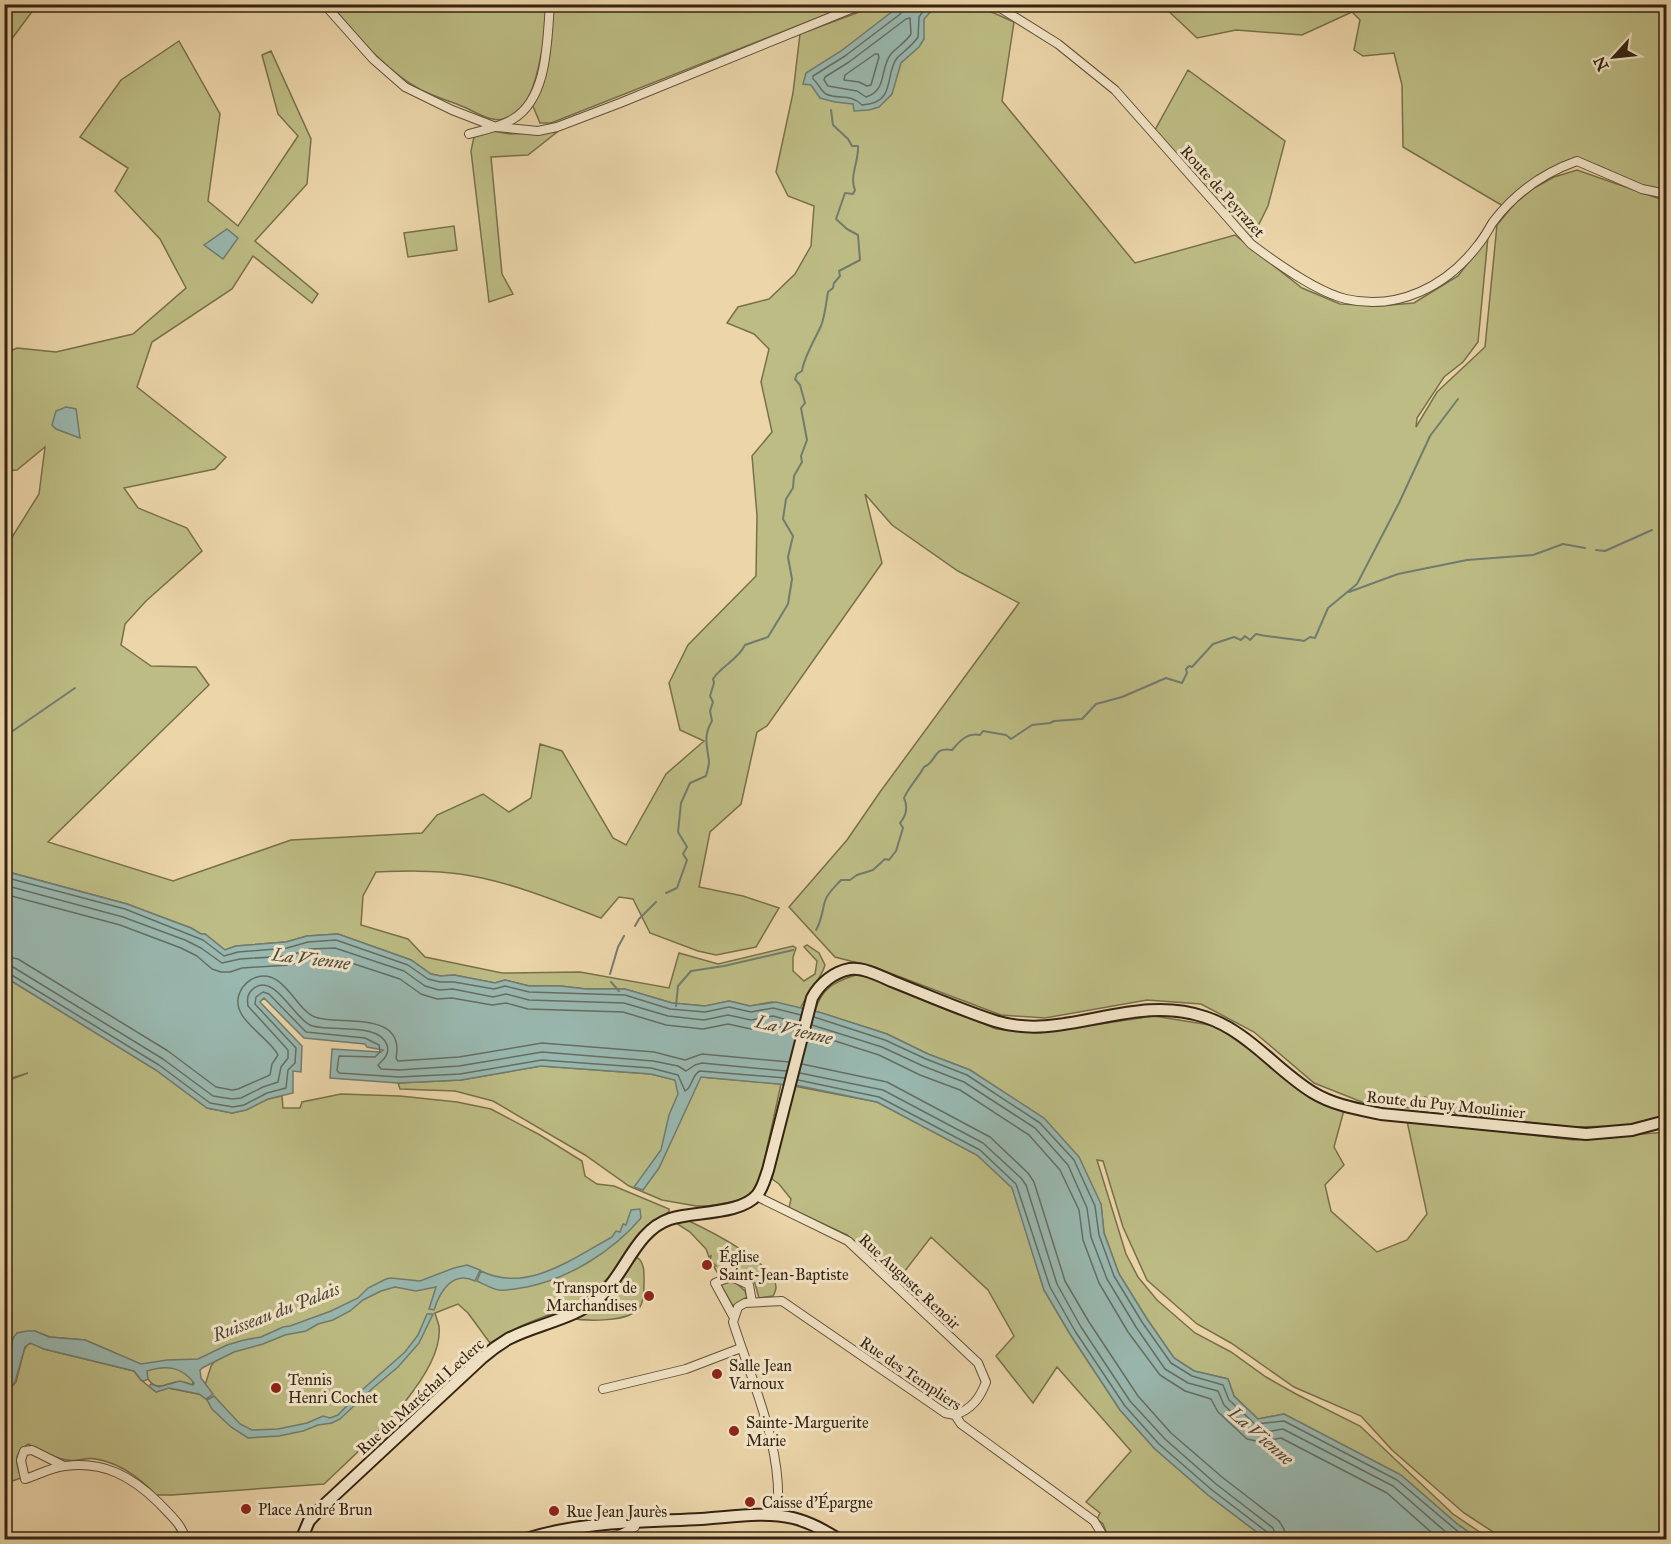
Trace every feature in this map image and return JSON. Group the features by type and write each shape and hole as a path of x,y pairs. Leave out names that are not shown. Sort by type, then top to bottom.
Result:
{"main road":[{"name":"Route du Puy Moulinier","path":"756,1196 768,1170 809,1006 816,989 837,974 852,969 885,979 996,1021 1018,1026 1044,1027 1146,1009 1186,1011 1227,1026 1242,1035 1312,1092 1351,1108 1392,1115 1587,1134 1632,1130 1666,1121"},
{"name":"Rue du Maréchal Leclerc","path":"301,1539 309,1521 323,1506 482,1358 509,1339 574,1312 599,1298 656,1226 670,1219 720,1211 744,1204 756,1196"},
{"path":"523,1539 571,1527 777,1516 807,1522 840,1539"}],"street":[{"path":"324,4 373,59 405,87 452,110 496,127 538,131 557,127 863,4"},
{"path":"469,134 496,127 514,118 533,99 546,60 550,4"},
{"name":"Route de Peyrazet","path":"994,4 1058,44 1115,90 1251,244 1275,262 1322,289 1345,299 1374,302 1401,298 1430,288 1451,275 1479,245 1503,210 1519,194 1553,169 1577,161 1642,189 1666,194"},
{"name":"Rue Auguste Renoir","path":"756,1196 848,1241 978,1363 986,1382 981,1396 970,1408 955,1415"},
{"path":"733,1316 738,1307 752,1302 749,1285 735,1277 725,1278 715,1283 733,1316 768,1430 780,1496 777,1516"},
{"name":"Rue des Templiers","path":"752,1302 782,1301 945,1413 955,1415 961,1424 1094,1521 1103,1539"},
{"path":"603,1389 686,1369 741,1348"},
{"path":"64,1466 32,1450 24,1451 21,1460 25,1479 64,1466 103,1466 115,1470 147,1492 178,1524 186,1539"},
{"path":"601,1539 621,1534 635,1527 636,1522"}],"shaded area":[{"path":"4,5 37,5 5,48"},
{"path":"331,5 850,5 551,123 540,123 532,104 549,47 542,51 532,89 522,107 507,118 490,119 426,92 395,73 372,52"},
{"path":"878,5 976,5 1014,22 1002,101 1135,263 1235,235 1302,288 1340,304 1378,306 1414,303 1458,276 1488,237 1478,342 1463,362 1444,377 1417,418 1416,427 1437,392 1485,347 1497,225 1515,203 1534,188 1554,177 1577,170 1666,201 1666,1116 1626,1126 1568,1127 1457,1114 1425,1097 1409,1108 1362,1102 1314,1083 1254,1032 1201,1004 1147,1000 1045,1018 1001,1015 874,967 835,957 789,907 847,840 1019,603 958,571 892,525 865,494 882,563 767,726 757,732 741,804 710,832 699,887 743,896 779,908 756,947 716,955 698,951 650,933 633,899 619,897 601,918 550,898 460,874 428,871 376,872 363,896 361,925 408,939 425,957 502,973 580,972 669,988 679,953 718,964 793,946 796,948 793,957 793,971 804,981 815,974 817,961 804,947 807,945 819,953 825,965 800,1009 772,1002 750,1006 729,1001 706,1006 672,1003 625,989 529,986 505,980 495,983 454,975 441,976 431,974 411,960 338,934 307,936 286,942 236,946 225,950 205,934 127,904 5,871 4,550 39,494 45,447 17,470 5,471 5,353 17,348 56,352 133,334 186,288 160,239 115,191 128,168 80,137 121,80 179,41 220,114 208,201 238,226 298,136 278,114 262,55 271,51 311,139 307,184 255,241 318,294 312,303 253,256 232,289 152,342 137,387 226,457 215,469 124,488 138,508 187,528 202,551 146,601 125,624 121,645 151,666 196,667 209,685 48,842 173,881 291,840 422,833 437,815 483,794 509,812 531,798 540,744 562,751 613,838 626,845 666,774 704,741 680,730 669,683 688,645 756,576 757,515 752,456 772,432 761,382 769,349 754,334 727,323 738,307 769,299 795,274 811,246 814,206 788,196 776,172 793,93 800,34"},
{"path":"1162,5 1666,5 1666,191 1646,188 1597,165 1576,160 1552,168 1520,190 1503,206 1403,147 1402,85 1394,53 1363,56 1354,50 1360,20 1352,12 1302,35 1236,30 1197,38"},
{"path":"1188,70 1285,141 1268,206 1253,236 1249,237 1155,130"},
{"path":"493,131 510,134 557,132 528,155 491,157 502,274 513,294 489,302 471,151 474,137"},
{"path":"454,226 457,250 408,257 404,233"},
{"path":"856,975 875,978 996,1029 1039,1033 1154,1016 1216,1026 1267,1062 1344,1110 1334,1147 1344,1165 1325,1185 1331,1211 1377,1252 1407,1240 1427,1214 1407,1121 1574,1140 1666,1132 1666,1539 1504,1539 1464,1513 1392,1450 1361,1416 1294,1387 1231,1343 1197,1324 1147,1280 1123,1227 1103,1161 1097,1160 1126,1254 1138,1277 1157,1300 1195,1333 1231,1352 1266,1377 1296,1394 1360,1426 1453,1514 1490,1539 1478,1539 1401,1475 1284,1414 1258,1419 1234,1396 1228,1379 1194,1371 1174,1358 1119,1274 1104,1233 1101,1204 1003,1092 970,1070 928,1054 887,1034 815,1011 825,991 841,980"},
{"path":"5,977 156,1070 207,1108 232,1113 282,1096 283,1108 300,1108 302,1102 341,1094 400,1096 457,1102 491,1109 582,1161 585,1176 597,1184 614,1186 669,1209 669,1212 645,1230 610,1275 590,1295 564,1309 519,1327 490,1343 468,1313 458,1304 435,1313 439,1326 437,1346 428,1368 414,1390 377,1433 324,1484 156,1495 136,1477 113,1464 92,1459 62,1459 28,1444 17,1455 21,1478 6,1483 5,1395 16,1382 24,1350 28,1344 33,1343 44,1349 134,1371 156,1392 168,1388 202,1395 211,1366 227,1346 203,1358 192,1385 177,1382 156,1386 115,1353 85,1340 50,1337 35,1331 13,1338 5,1376 4,1082 28,1073 5,1080"},
{"path":"541,1066 651,1074 675,1080 701,1077 781,1084 761,1176 751,1194 736,1201 696,1206 662,1200 629,1186 585,1155 493,1101 455,1091 400,1089 398,1083 461,1080"},
{"path":"794,1086 877,1102 977,1155 1013,1188 1044,1290 1120,1410 1155,1449 1208,1495 1266,1539 1109,1539 1103,1524 1097,1519 1100,1513 1086,1502 1131,1451 1057,1367 1033,1403 996,1356 1014,1336 988,1290 931,1237 898,1280 847,1235 789,1208 791,1199 772,1179 780,1137"},
{"path":"689,1221 740,1249 766,1269 776,1288 773,1296 759,1298 753,1279 746,1272 726,1269 717,1272 706,1249 690,1232 676,1223"},
{"path":"638,1258 644,1270 644,1293 640,1307 635,1312 607,1320 569,1318 578,1314 633,1259"},
{"path":"727,1281 734,1281 745,1291 747,1297 733,1306 721,1285"}],"water":[{"path":"902,4 931,5 934,8 924,19 924,39 919,47 901,63 892,94 879,107 854,111 853,104 820,98 811,85 803,84 806,73 841,51"},
{"path":"227,229 238,238 223,259 204,245"},
{"path":"66,407 76,409 80,438 56,429 52,425 56,411"},
{"name":"La Vienne","path":"4,871 127,904 205,934 225,950 236,946 286,942 307,936 338,934 411,960 431,974 441,976 454,975 495,983 505,980 529,986 625,989 672,1003 705,1006 729,1001 750,1006 776,1002 822,1013 887,1034 928,1054 970,1070 1044,1118 1079,1157 1101,1204 1104,1233 1119,1274 1174,1358 1194,1371 1228,1379 1234,1396 1258,1419 1284,1414 1401,1475 1478,1539 1266,1539 1208,1495 1155,1449 1120,1410 1044,1290 1012,1188 977,1155 877,1102 800,1086 701,1077 659,1168 643,1190 634,1187 661,1150 669,1115 678,1094 675,1080 651,1074 541,1066 461,1080 398,1083 330,1078 332,1049 381,1052 383,1050 367,1047 365,1044 304,1038 264,998 260,1002 302,1046 301,1072 293,1071 293,1093 268,1099 246,1110 232,1113 207,1108 156,1070 5,977"},
{"path":"640,1209 641,1218 630,1230 604,1252 575,1270 543,1283 506,1290 494,1289 477,1281 481,1271 498,1277 515,1278 549,1271 612,1237 616,1231 620,1232 623,1224 626,1225 631,1210"},
{"path":"467,1265 480,1270 475,1281 467,1278 454,1280 440,1296 434,1310 429,1309 436,1287 416,1291 395,1287 363,1300 350,1311 333,1320 318,1324 306,1331 285,1335 234,1352 204,1367 200,1370 201,1378 213,1394 206,1399 199,1394 169,1388 156,1392 149,1386 151,1384 159,1387 180,1381 193,1385 189,1377 173,1368 147,1371 148,1379 144,1381 134,1371 44,1349 30,1343 25,1347 15,1382 5,1395 5,1376 13,1338 17,1333 35,1331 49,1337 85,1340 141,1364 198,1359 227,1345 261,1337 331,1311 358,1298 368,1288 386,1279 420,1281"},
{"path":"427,1314 433,1314 419,1343 398,1367 340,1419 332,1423 279,1436 248,1438 231,1427 212,1409 207,1400 214,1396 240,1424 252,1430 278,1429 307,1423 323,1416 330,1418 338,1415 405,1352 418,1335"}],"waterway":[{"path":"666,893 677,888 687,860 683,854 687,847 678,832 681,803 690,783 706,776 708,767 707,736 712,721 710,711 713,702 710,696 713,679 745,645 768,637 788,604 792,579 788,557 793,536 783,519 786,499 793,488 794,476 802,462 801,456 807,440 801,408 805,403 800,385 795,379 802,371 807,354 821,326 828,292 840,276 839,271 860,260 858,235 836,219 845,193 853,194 855,190 853,180 858,146 852,146 833,125 831,110"},
{"path":"816,930 826,898 841,880 850,880 873,870 885,859 889,860 896,851 903,828 900,823 906,811 904,798 924,767 941,750 952,750 964,738 975,734 980,735 983,731 1006,735 1011,739 1032,725 1082,719 1096,704 1122,697 1166,678 1182,683 1187,673 1186,669 1189,666 1192,667 1213,644 1234,637 1241,640 1245,636 1250,640 1256,634 1304,641 1310,637 1315,638 1328,608 1357,584 1399,503 1430,436 1458,399"},
{"path":"1596,550 1605,551 1652,530"},
{"path":"1349,592 1398,574 1467,560 1533,555 1563,544 1585,548"},
{"path":"4,737 75,688"},
{"path":"635,926 656,902"},
{"path":"610,974 618,947 624,936"},
{"path":"676,1006 678,986 691,971 793,950"},
{"path":"611,982 619,991"}],"place":[{"name":"Église Saint-Jean-Baptiste","path":"707,1265"},
{"name":"Transport de Marchandises","path":"649,1296"},
{"name":"Salle Jean Varnoux","path":"717,1374"},
{"name":"Tennis Henri Cochet","path":"276,1388"},
{"name":"Sainte-Marguerite Marie","path":"734,1431"},
{"name":"Caisse d'Épargne","path":"750,1502"},
{"name":"Place André Brun","path":"246,1509"},
{"name":"Rue Jean Jaurès","path":"554,1511"}],"water label":[{"name":"Ruisseau du Palais","path":"276,1312"}]}
